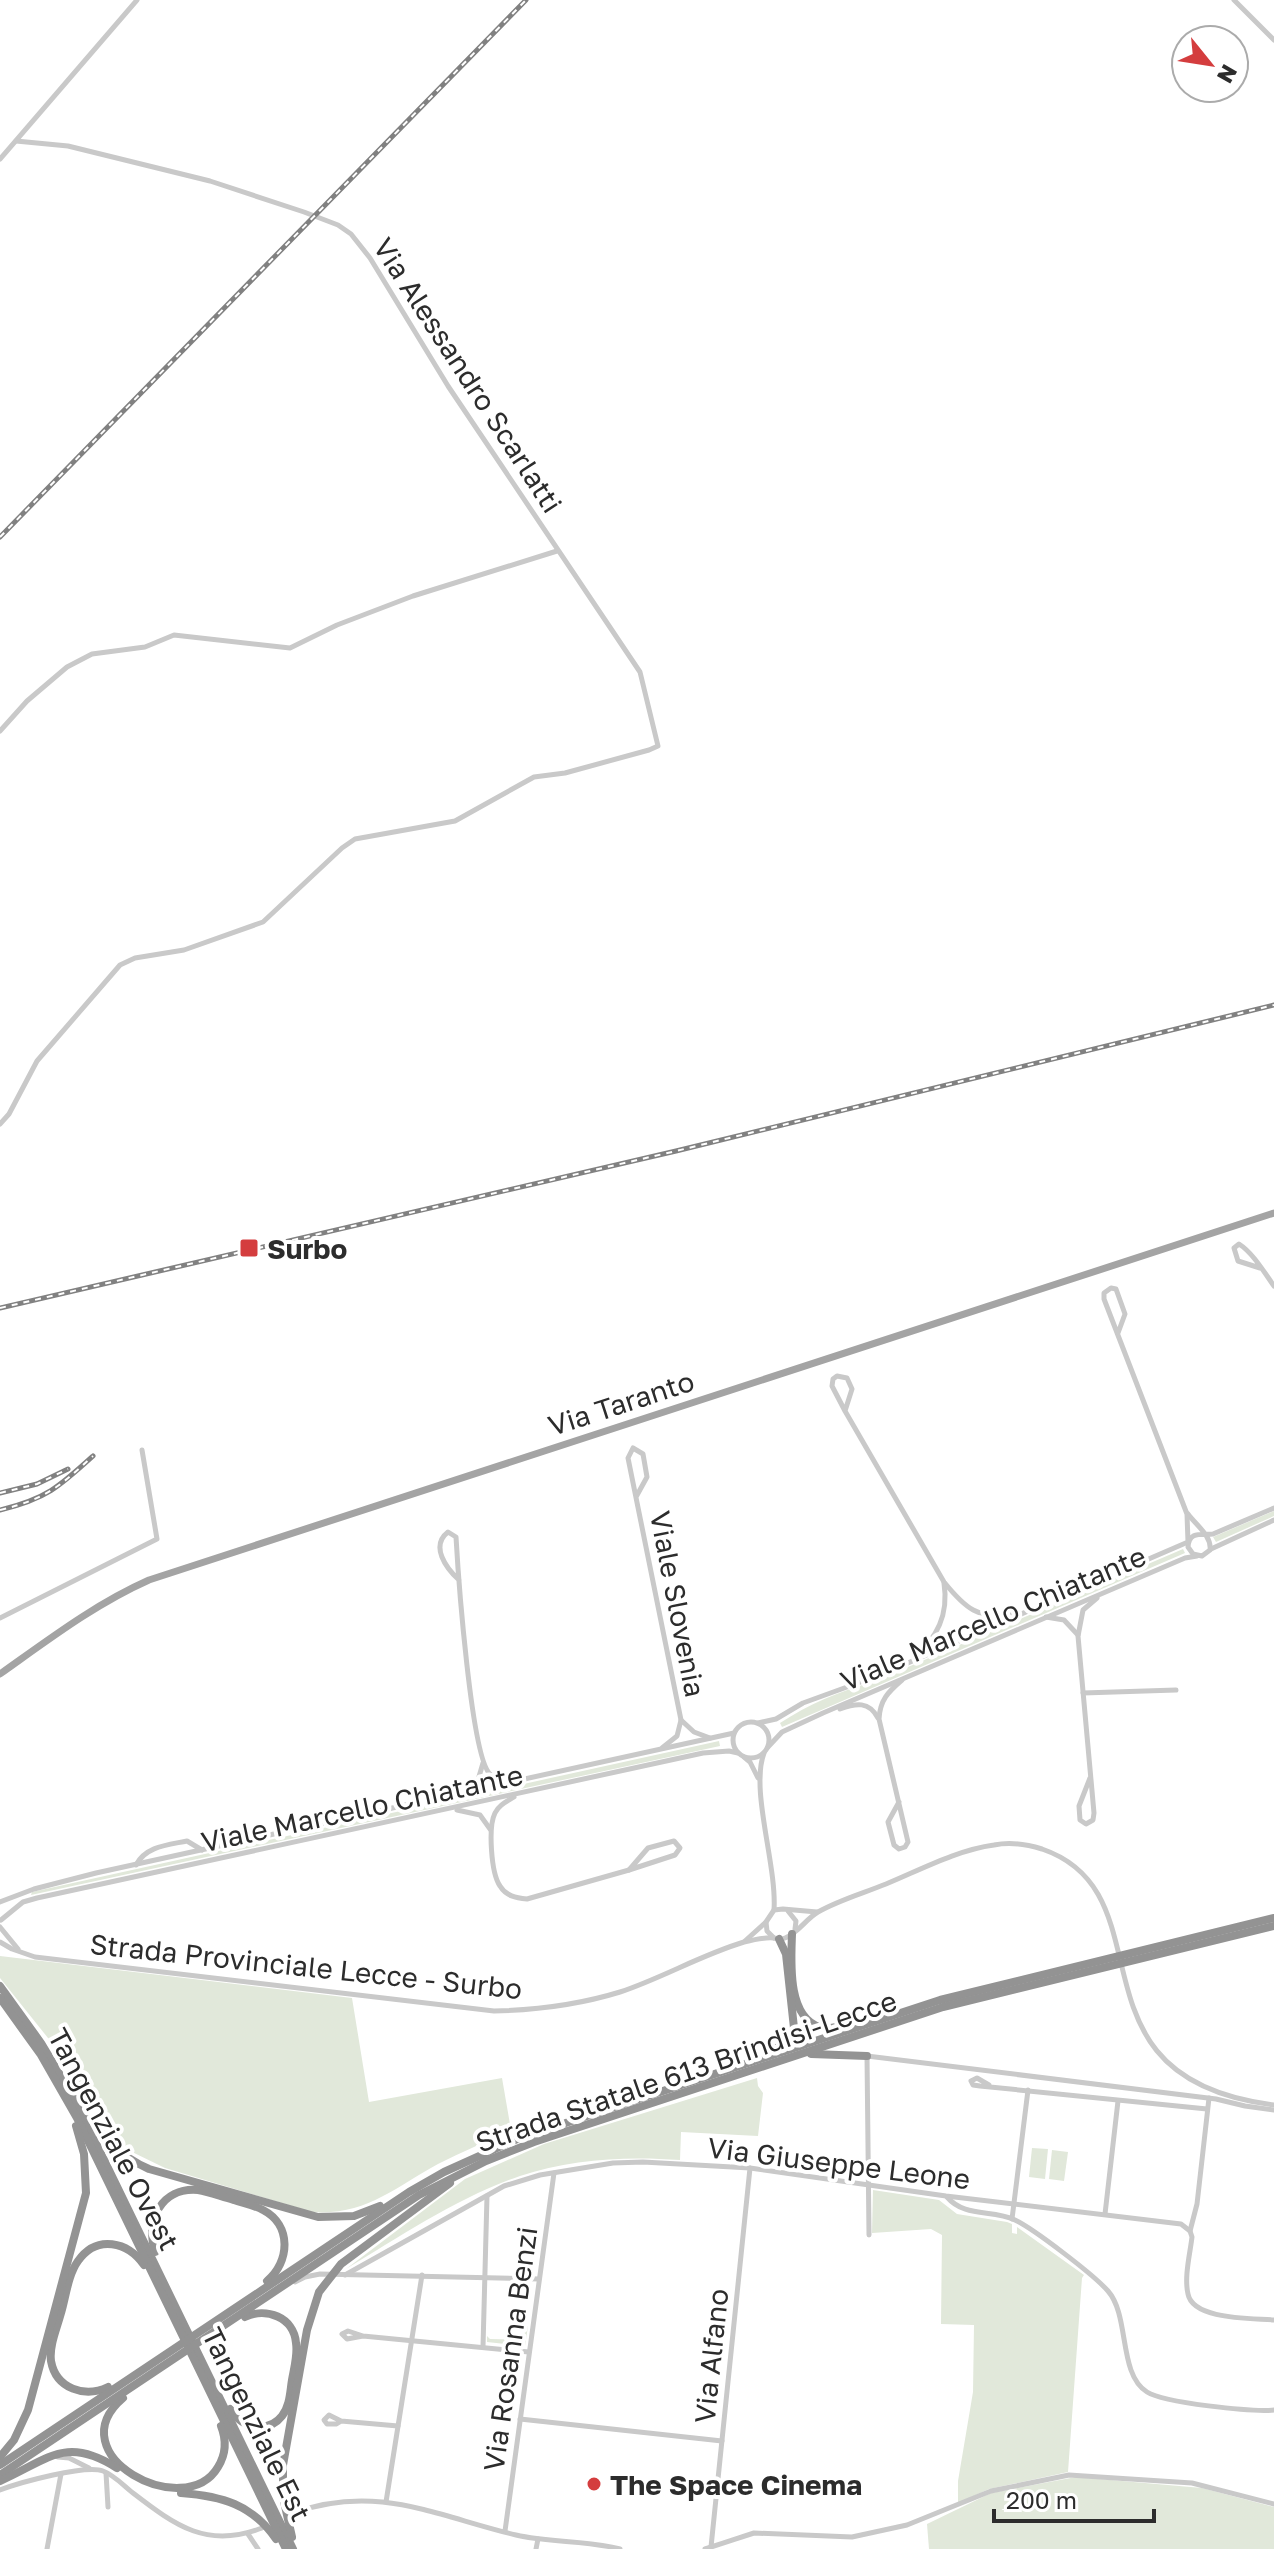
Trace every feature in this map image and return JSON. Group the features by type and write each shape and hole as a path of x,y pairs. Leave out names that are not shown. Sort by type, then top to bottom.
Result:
{"highway":[{"name":"Strada Statale 613 Brindisi-Lecce","path":"0,2478 214,2322 397,2200 444,2172 517,2139 940,2000 1274,1918"},
{"name":"Strada Statale 613 Brindisi-Lecce","path":"0,2465 168,2358 206,2338 419,2195 486,2161 534,2142 943,2007 1274,1926"},
{"path":"793,1932 796,1997 800,2013 811,2022 821,2028 834,2028 880,2013 899,2013"},
{"path":"704,2077 720,2067 783,2045 791,2037 793,2013 786,1954 776,1938"},
{"name":"Tangenziale Ovest","path":"0,1986 41,2043 74,2098 179,2320"},
{"name":"Tangenziale Ovest","path":"0,1998 48,2067 77,2118 171,2303"},
{"path":"41,2043 50,2052 101,2133 128,2158 149,2169 301,2214 330,2219 373,2210 434,2174 444,2172"},
{"path":"742,2073 752,2074 821,2053 867,2056"},
{"path":"0,2457 14,2440 28,2410 86,2193 86,2166 80,2138 48,2067"},
{"path":"295,2549 285,2511 283,2465 305,2340 319,2292 341,2264 449,2184 534,2142"},
{"path":"171,2303 151,2237 158,2207 176,2194 196,2190 264,2210 283,2231 285,2249 281,2266 269,2280 220,2314 214,2322"},
{"path":"168,2358 157,2357 109,2387 93,2393 64,2384 57,2376 51,2356 72,2273 77,2262 94,2247 116,2244 135,2254 171,2303"},
{"path":"206,2338 259,2312 283,2319 296,2340 288,2403 274,2423 257,2427 241,2421 211,2387"},
{"name":"Tangenziale Est","path":"179,2320 284,2549"},
{"path":"168,2358 116,2404 105,2422 103,2441 119,2465 145,2480 179,2489 196,2487 211,2478 224,2455 225,2437 209,2397 211,2387"},
{"name":"Tangenziale Est","path":"211,2387 295,2549"},
{"path":"0,2478 62,2451 86,2454 159,2489 212,2496 235,2503 261,2521 284,2549"}],"main road":[{"name":"Via Taranto","path":"0,1674 89,1611 116,1594 149,1580 1274,1213"}],"street":[{"path":"0,159 137,0"},
{"path":"1234,0 1274,40"},
{"name":"Via Alessandro Scarlatti","path":"0,1124 9,1114 37,1061 109,975 127,960 184,950 263,922 355,839 455,821 534,777 545,773 565,773 658,746 640,672 448,386 370,258 351,234 304,212 210,181 68,146 16,141"},
{"path":"0,143 7,150"},
{"path":"0,731 27,701 67,667 92,654 145,647 174,635 290,648 337,625 413,596 557,551"},
{"path":"1260,1268 1238,1261 1234,1248 1239,1244 1244,1246 1274,1286"},
{"path":"1118,1333 1125,1314 1116,1289 1111,1288 1104,1293 1104,1299 1187,1514 1190,1551 1197,1556"},
{"path":"845,1411 852,1389 847,1378 837,1376 832,1386 845,1411 944,1582 960,1603 970,1610 1000,1616 1025,1612"},
{"name":"Viale Slovenia","path":"636,1497 647,1477 643,1454 633,1448 628,1458 681,1720 677,1736 656,1751"},
{"path":"0,1618 157,1539 142,1450"},
{"name":"Viale Marcello Chiatante","path":"0,1902 34,1889 136,1865 734,1733 741,1724 776,1719 803,1703 912,1661 1188,1542 1195,1535 1213,1534 1274,1508"},
{"path":"1187,1514 1210,1541 1210,1550"},
{"name":"Viale Marcello Chiatante","path":"0,1926 0,1918 23,1902 37,1898 703,1753 729,1751 754,1758 782,1732 823,1713 1185,1558 1207,1554 1274,1521"},
{"path":"459,1580 442,1562 441,1542 448,1532 456,1537 470,1693 483,1762 489,1773 497,1778 523,1780"},
{"path":"912,1661 932,1641 943,1621 944,1582"},
{"path":"1090,1778 1079,1806 1080,1820 1086,1824 1093,1820 1094,1813 1078,1636 1083,1610 1105,1592"},
{"path":"1045,1617 1064,1620 1078,1636"},
{"path":"899,1802 888,1822 894,1845 899,1849 908,1842 879,1710 888,1692 905,1677"},
{"path":"1083,1693 1176,1690"},
{"path":"823,1713 854,1703 863,1704 879,1719"},
{"name":"Viale Slovenia","path":"681,1720 694,1732 711,1738"},
{"path":"758,1723 766,1730 760,1783"},
{"path":"734,1733 733,1743 755,1771 760,1783 775,1891 774,1910 766,1922 767,1931 776,1938 793,1932 818,1912 966,1852 1011,1843 1041,1849 1070,1863 1094,1886 1102,1899 1126,1988 1139,2024 1154,2049 1178,2072 1223,2096 1274,2107"},
{"path":"462,1793 478,1780 483,1762"},
{"path":"519,1794 496,1809 490,1829 496,1878 512,1898 527,1899 629,1870 675,1855 680,1848 674,1841 648,1848 629,1870"},
{"path":"452,1809 480,1815 490,1829"},
{"path":"136,1865 140,1857 147,1853 187,1841 203,1851"},
{"path":"775,1891 785,1909 794,1916 793,1932"},
{"path":"774,1910 818,1912"},
{"name":"Strada Provinciale Lecce - Surbo","path":"744,1942 766,1922"},
{"path":"0,1926 22,1953"},
{"name":"Strada Provinciale Lecce - Surbo","path":"0,1942 22,1953 51,1959 494,2011 531,2010 588,2001 644,1983 744,1942 776,1938"},
{"path":"869,2235 867,2056 1209,2098 1245,2106 1274,2107"},
{"path":"989,2085 1207,2109"},
{"path":"1012,2219 1028,2090"},
{"path":"1209,2098 1195,2219 1190,2231 1187,2292 1194,2307 1206,2313 1274,2320"},
{"path":"1105,2214 1118,2101"},
{"name":"Via Giuseppe Leone","path":"345,2275 487,2195 520,2180 613,2163 750,2168 946,2196 1181,2224 1190,2231"},
{"name":"Via Alfano","path":"708,2548 750,2168"},
{"name":"Via Rosanna Benzi","path":"505,2531 554,2173"},
{"path":"483,2347 487,2195"},
{"path":"946,2196 960,2209 1012,2219 1102,2286 1112,2296 1133,2376 1146,2392 1167,2399 1272,2411"},
{"path":"266,2297 305,2277 320,2274 539,2279"},
{"path":"386,2502 422,2275"},
{"path":"363,2336 529,2352"},
{"path":"520,2419 722,2441"},
{"path":"341,2421 398,2426"},
{"path":"27,2468 50,2458 72,2460 106,2472 167,2519 193,2533 222,2538 248,2534 262,2528"},
{"path":"70,2473 76,2465 72,2460"},
{"path":"0,2490 94,2469"},
{"path":"106,2472 108,2507"},
{"path":"47,2549 61,2474"},
{"path":"708,2548 754,2533 852,2537 907,2525 982,2493 1069,2475 1192,2483 1274,2504"},
{"path":"293,2513 332,2501 386,2502 447,2513 538,2539 620,2549"},
{"path":"248,2534 258,2549"},
{"path":"536,2549 538,2539"}],"shaded area":[{"path":"1274,1511 1274,1516 1216,1542 1213,1537"},
{"path":"1183,1549 1185,1553 782,1727 780,1723 825,1699 873,1682"},
{"path":"719,1741 720,1746 31,1895 32,1892"},
{"path":"0,1956 352,1998 369,2102 502,2078 511,2130 438,2164 364,2205 331,2212 312,2212 165,2168 128,2150 110,2134 56,2048 0,1978"},
{"path":"757,2078 763,2093 758,2136 681,2132 680,2160 599,2160 520,2176 453,2206 346,2269 465,2179 544,2144"},
{"path":"1032,2148 1048,2149 1045,2179 1029,2177"},
{"path":"1052,2150 1068,2152 1064,2181 1049,2179"},
{"path":"873,2190 939,2200 957,2214 1012,2224 1012,2233 1017,2234 1017,2227 1084,2275 1068,2472 989,2489 958,2503 958,2481 973,2392 974,2325 941,2324 942,2235 931,2229 872,2233"},
{"path":"525,2326 528,2326 525,2346 487,2342 487,2336 490,2339 524,2340"},
{"path":"1076,2477 1202,2488 1274,2507 1274,2549 929,2549 927,2524 991,2493"}],"railway":[{"path":"0,537 526,0"},
{"path":"0,1308 676,1151 1274,1005"},
{"path":"0,1510 51,1490 93,1456"},
{"path":"0,1493 37,1484 68,1469"}],"place":[{"name":"Surbo","path":"249,1248"},
{"name":"The Space Cinema","path":"594,2484"}]}
